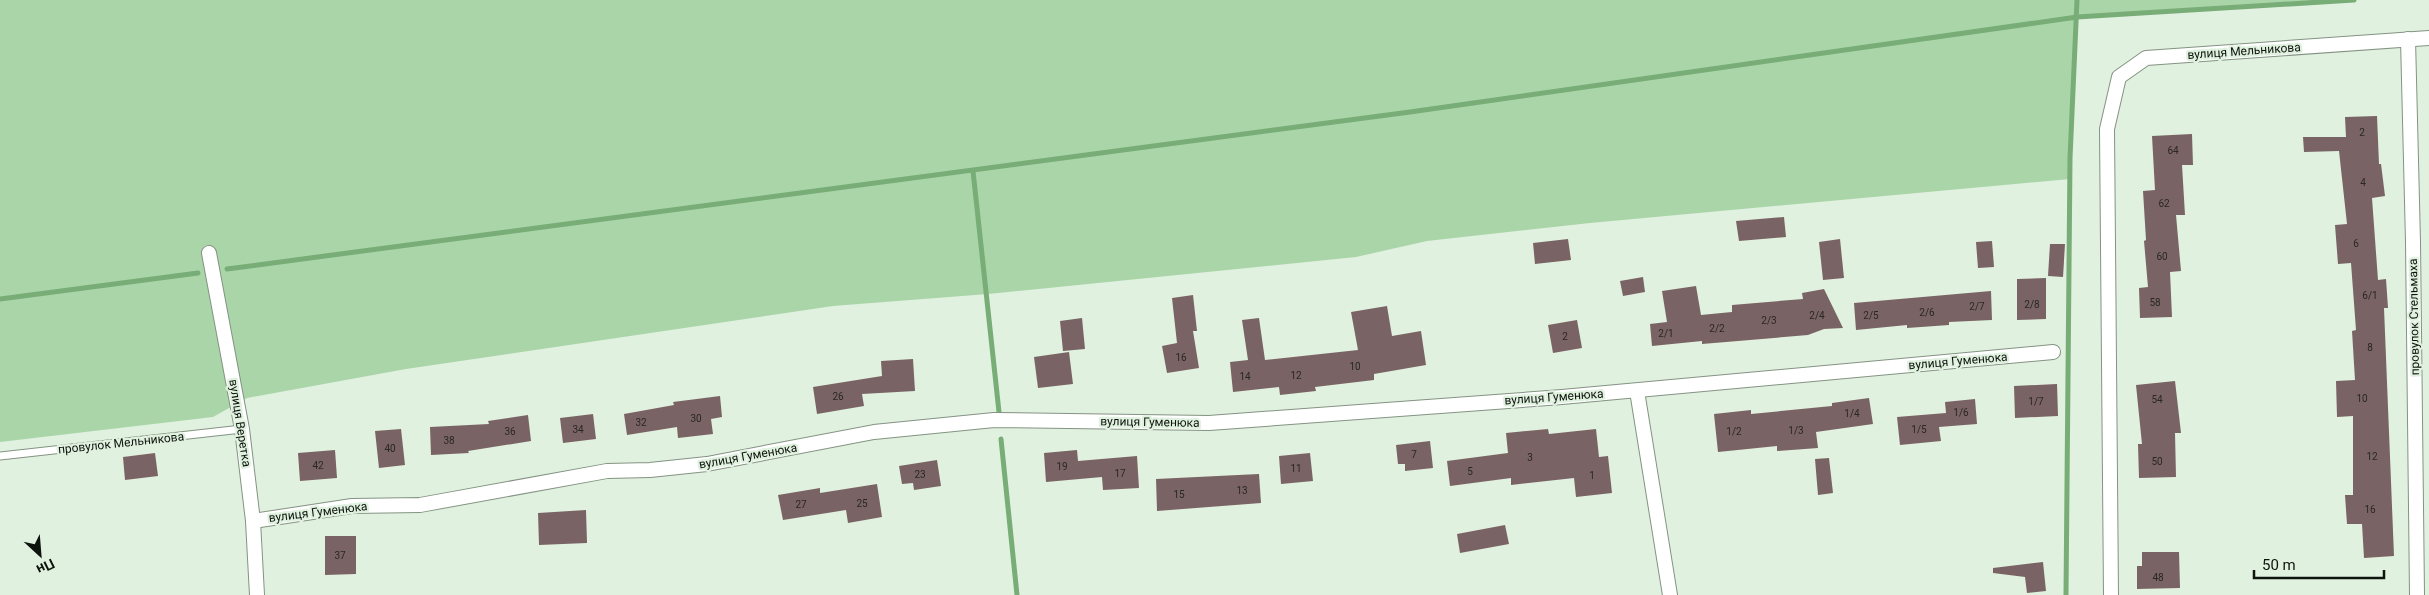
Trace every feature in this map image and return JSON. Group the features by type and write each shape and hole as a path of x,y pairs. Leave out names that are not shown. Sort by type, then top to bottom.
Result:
{"street":[{"name":"вулиця Мельникова","path":"2110,595 2107,129 2119,77 2146,58 2429,38"},
{"name":"провулок Стельмаха","path":"2408,39 2413,242 2417,595"},
{"name":"вулиця Веретка","path":"210,253 242,429 254,521 257,595"},
{"name":"вулиця Гуменюка","path":"254,521 352,506 420,505 607,471 650,470 706,464 874,432 976,422 1068,420 1209,423 1637,391 2053,352"},
{"path":"1637,391 1666,560 1670,595"}],"lane":[{"name":"провулок Мельникова","path":"0,456 242,429"}],"green space":[{"path":"0,0 2354,0 2077,17 2070,179 1590,223 1427,241 1356,257 988,294 833,306 406,369 247,398 213,417 0,442"}],"building":[{"path":"2377,116 2379,164 2381,164 2385,196 2372,198 2378,280 2386,279 2388,308 2384,308 2394,556 2364,558 2362,524 2347,524 2345,495 2353,495 2353,416 2337,417 2336,381 2355,380 2352,331 2356,330 2351,263 2338,264 2335,225 2347,224 2339,151 2304,152 2303,137 2346,137 2345,117"},
{"path":"2192,134 2193,165 2182,165 2185,215 2176,215 2181,271 2170,272 2172,317 2140,318 2139,288 2148,287 2144,241 2146,240 2143,191 2155,190 2152,136"},
{"path":"1784,217 1786,237 1739,241 1736,221"},
{"path":"1568,239 1571,260 1535,264 1533,243"},
{"path":"1840,239 1844,278 1823,280 1819,242"},
{"path":"1992,241 1994,267 1978,268 1976,242"},
{"path":"2050,244 2065,244 2063,277 2048,276"},
{"path":"1643,277 1645,292 1623,296 1620,281"},
{"path":"2046,278 2046,319 2017,320 2017,279"},
{"path":"1696,286 1701,315 1732,312 1732,305 1803,299 1802,293 1824,289 1843,328 1824,329 1808,335 1702,344 1702,341 1652,346 1650,324 1667,322 1662,291"},
{"path":"1991,291 1992,320 1949,322 1949,325 1907,328 1907,325 1856,330 1854,303"},
{"path":"1193,295 1197,331 1193,331 1199,368 1167,373 1162,346 1177,343 1172,298"},
{"path":"1387,306 1392,336 1421,331 1426,365 1374,374 1374,380 1315,387 1316,391 1280,395 1279,387 1233,392 1230,362 1248,360 1242,320 1259,318 1265,360 1358,350 1351,312"},
{"path":"1082,318 1085,349 1063,351 1060,321"},
{"path":"1577,320 1582,348 1553,353 1548,325"},
{"path":"1069,352 1073,384 1038,388 1034,357"},
{"path":"913,359 915,391 862,394 864,406 817,414 813,387 882,376 881,361"},
{"path":"2175,381 2181,433 2175,433 2176,477 2139,478 2138,444 2142,444 2136,385"},
{"path":"2057,384 2058,416 2015,418 2014,386"},
{"path":"720,396 722,417 711,419 713,434 678,438 677,427 627,435 624,414 674,405 673,402"},
{"path":"1869,398 1873,424 1816,432 1818,448 1777,451 1777,446 1718,452 1714,414 1751,410 1751,414 1832,406 1832,403"},
{"path":"1975,399 1977,424 1939,427 1941,441 1900,445 1897,417 1946,413 1945,402"},
{"path":"593,414 596,439 563,443 560,418"},
{"path":"528,415 531,441 468,451 469,453 431,455 430,427 489,424 488,421"},
{"path":"401,429 405,465 379,468 375,431"},
{"path":"1548,429 1549,434 1596,429 1599,457 1608,456 1612,493 1576,497 1574,478 1511,485 1511,478 1450,486 1447,461 1508,453 1506,433"},
{"path":"1430,441 1433,468 1405,471 1405,464 1398,464 1396,445"},
{"path":"335,450 337,478 300,481 298,453"},
{"path":"1077,450 1078,461 1137,456 1139,488 1103,490 1102,477 1046,482 1044,453"},
{"path":"155,453 158,476 125,480 123,457"},
{"path":"1310,453 1313,481 1281,484 1279,456"},
{"path":"1829,458 1833,493 1818,495 1815,459"},
{"path":"937,460 941,486 914,490 913,483 902,484 899,466"},
{"path":"1259,474 1261,503 1157,511 1156,479"},
{"path":"877,484 882,517 848,523 846,510 783,520 778,495 820,488 820,493"},
{"path":"586,510 587,543 539,545 538,513"},
{"path":"1505,525 1509,544 1460,553 1457,534"},
{"path":"325,536 356,536 356,574 325,575"},
{"path":"2142,552 2179,552 2180,588 2137,589 2137,566 2142,566"},
{"path":"2043,562 2046,591 2027,593 2025,577 1993,573 1993,568"}],"waterway":[{"path":"2066,595 2070,158 2077,0"},
{"path":"227,269 1410,112 2077,17 2354,0"},
{"path":"973,171 999,412"},
{"path":"0,299 198,273"},
{"path":"1001,439 1017,595"}]}
